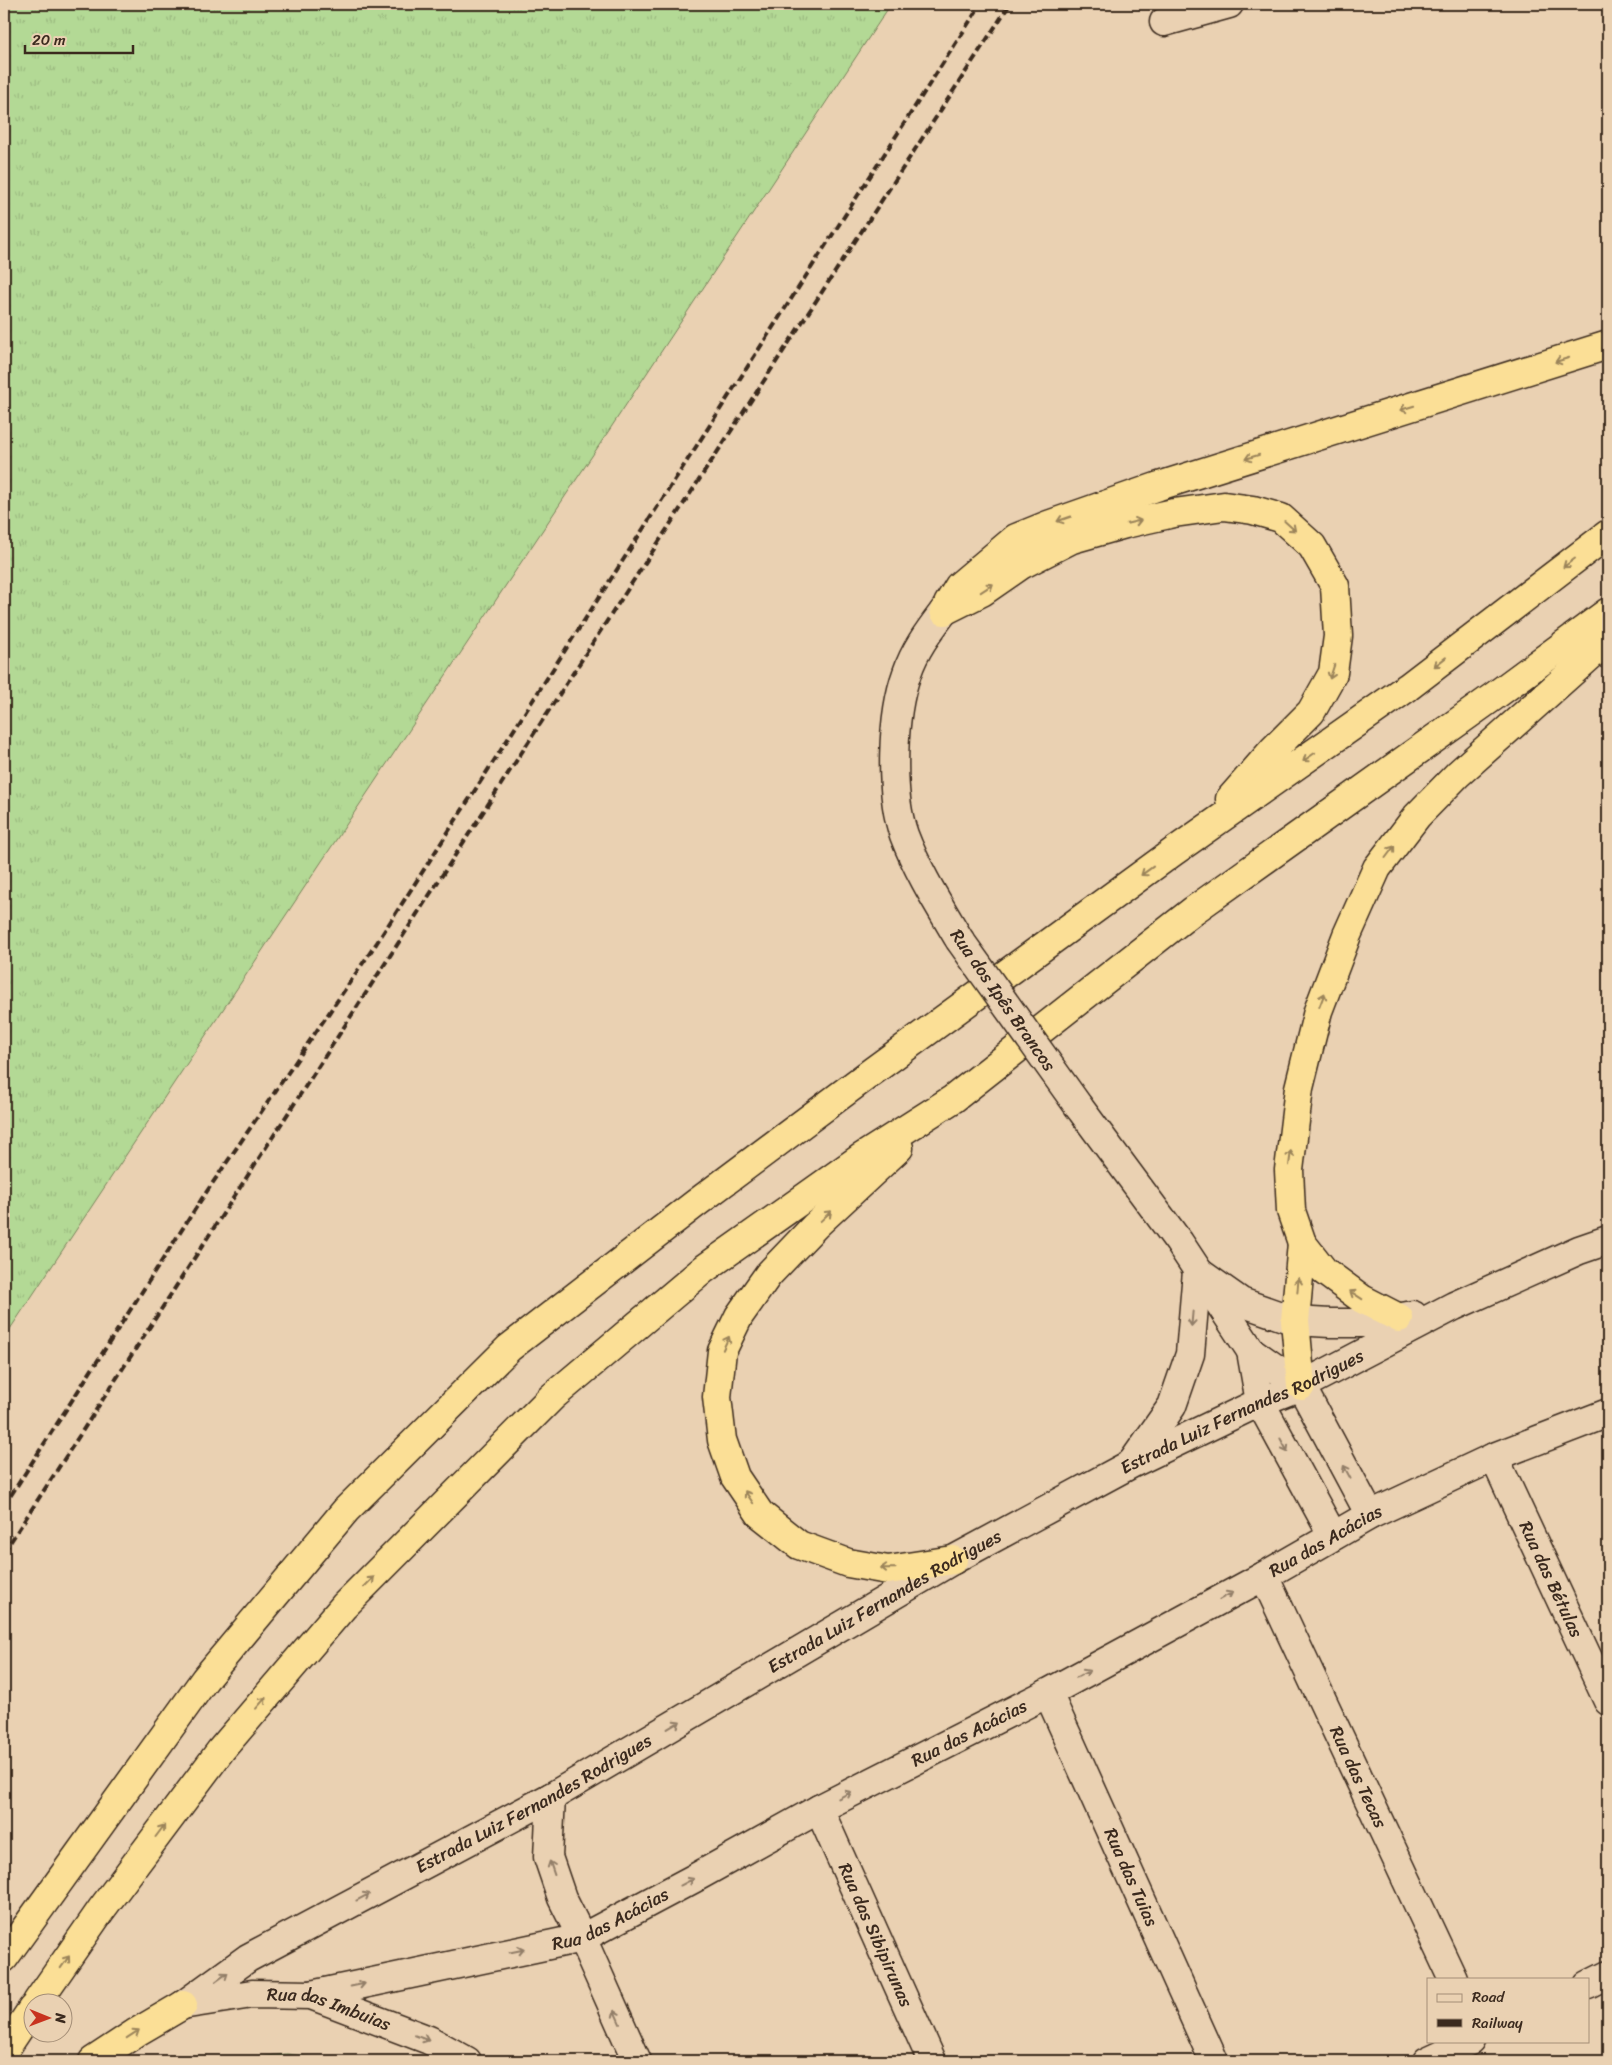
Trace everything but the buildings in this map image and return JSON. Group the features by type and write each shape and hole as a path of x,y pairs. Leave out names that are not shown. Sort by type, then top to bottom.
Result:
{"highway":[{"path":"944,611 959,586 983,565 1016,538 1048,525 1159,486 1608,345"},
{"path":"944,611 982,592 1022,565 1072,539 1174,513 1224,506 1253,510 1281,518 1312,546 1335,586 1338,636 1333,674 1311,712 1228,801 1173,852"},
{"path":"4,1958 211,1671 346,1510 509,1348 695,1204 865,1077 1173,852 1408,687 1608,534"},
{"path":"953,1560 888,1570 848,1563 799,1545 760,1514 735,1477 722,1440 717,1397 722,1351 739,1316 768,1275 815,1226 953,1099 1194,910 1494,696 1608,612"},
{"path":"1399,1318 1350,1292 1324,1271 1302,1243 1292,1212 1289,1170 1299,1088 1318,1011 1347,935 1377,868 1417,816 1458,774 1608,640"},
{"path":"44,1992 102,1910 221,1750 344,1606 552,1397 704,1269 862,1157 953,1099"},
{"path":"1301,1386 1295,1321 1302,1243"},
{"path":"93,2061 183,2005"},
{"path":"4,2051 22,2024"}],"street":[{"path":"1164,22 1230,4"},
{"name":"Rua dos Ipês Brancos","path":"944,611 921,642 906,673 898,711 894,755 896,792 904,833 923,878 959,939 1079,1107 1179,1242 1250,1351 1260,1402 1333,1536"},
{"name":"Estrada Luiz Fernandes Rodrigues","path":"183,2005 248,1958 551,1797 953,1560 1131,1464 1260,1402 1301,1386 1454,1306 1578,1250 1608,1240"},
{"path":"1198,1271 1241,1302 1295,1321 1330,1324 1369,1322 1399,1318 1454,1306"},
{"path":"1131,1464 1172,1406 1190,1354 1198,1271"},
{"name":"Rua dos Ipês Brancos","path":"1250,1351 1301,1386 1370,1515"},
{"name":"Rua das Acácias","path":"311,1995 582,1938 818,1809 1048,1693 1264,1576 1370,1515 1494,1457 1608,1413"},
{"name":"Rua das Bétulas","path":"1494,1457 1608,1701"},
{"name":"Rua das Tecas","path":"1264,1576 1453,1978"},
{"name":"Rua das Tuias","path":"1048,1693 1214,2061"},
{"path":"551,1797 548,1857 562,1898 637,2061"},
{"name":"Rua das Sibipirunas","path":"818,1809 932,2061"},
{"path":"1590,1984 1608,1976"},
{"name":"Rua das Imbuias","path":"183,2005 252,1994 311,1995 429,2040 466,2061"},
{"path":"1426,2061 1468,2042"}],"green space":[{"path":"4,4 891,4 4,1338"},
{"path":"287,2054 340,2061 215,2061"}],"railway":[{"path":"4,1506 201,1200 376,944 981,4"},
{"path":"4,1552 590,647 1010,4"}]}
